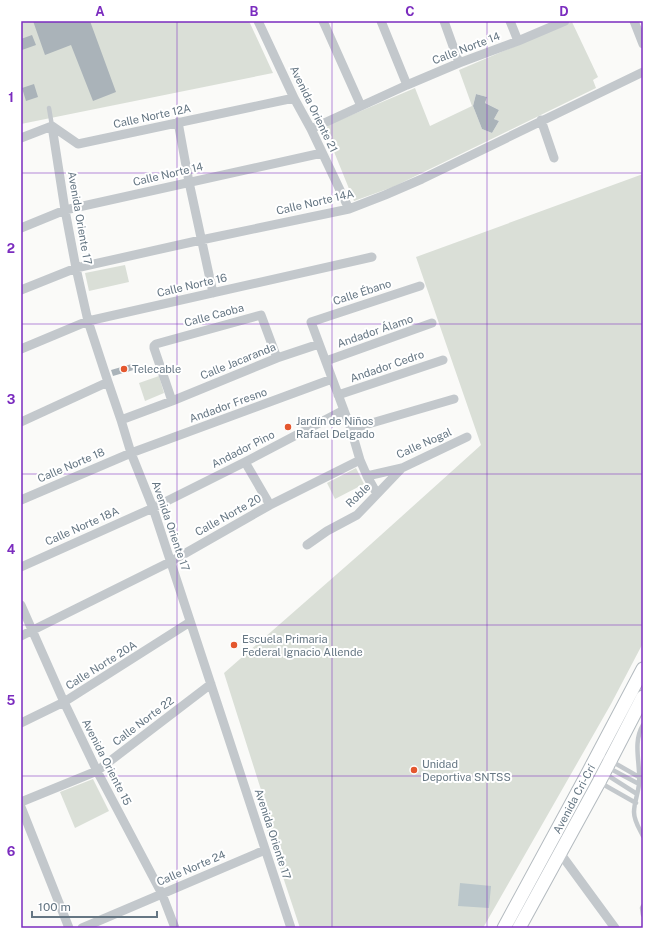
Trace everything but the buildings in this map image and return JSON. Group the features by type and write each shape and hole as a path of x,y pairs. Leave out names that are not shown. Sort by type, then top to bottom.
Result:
{"main road":[{"name":"Avenida Cri-Crí","path":"505,928 643,669"},
{"name":"Avenida Cri-Crí","path":"519,928 643,697"},
{"path":"621,739 616,739 615,736 626,712 624,707"}],"street":[{"name":"Avenida Oriente 21","path":"258,21 294,98 311,129 349,208"},
{"path":"323,21 361,106"},
{"path":"381,21 407,85"},
{"path":"444,21 459,63"},
{"path":"510,21 518,41"},
{"name":"Calle Norte 14","path":"311,129 407,85 565,21"},
{"path":"634,21 643,44"},
{"name":"Calle Norte 14A","path":"21,290 76,268 349,208 405,187 643,72"},
{"name":"Calle Norte 12A","path":"52,126 78,144 294,98"},
{"path":"541,120 554,158"},
{"path":"178,122 189,182 213,293"},
{"path":"21,138 52,126"},
{"name":"Avenida Oriente 17","path":"52,126 65,210 88,321 131,453 153,508 291,928"},
{"name":"Calle Norte 14","path":"21,228 65,210 322,153"},
{"name":"Calle Norte 16","path":"21,349 88,321 372,257"},
{"name":"Calle Ébano","path":"319,344 311,322 420,286"},
{"name":"Calle Caoba","path":"172,401 154,346 156,344 261,315 277,358"},
{"name":"Andador Álamo","path":"326,361 432,323"},
{"path":"319,344 344,410 360,460 377,494"},
{"name":"Calle Jacaranda","path":"121,420 277,358 319,344"},
{"name":"Andador Cedro","path":"338,395 443,360"},
{"name":"Andador Fresno","path":"131,453 332,379"},
{"path":"21,422 108,382"},
{"path":"351,430 454,399"},
{"name":"Andador Pino","path":"153,508 246,462 344,410"},
{"name":"Calle Nogal","path":"367,476 402,468 467,437"},
{"name":"Calle Norte 18","path":"21,500 131,453"},
{"name":"Calle Norte 20","path":"21,636 170,562 270,505 360,460"},
{"path":"246,462 270,505"},
{"name":"Roble","path":"307,545 326,531 357,515 402,468"},
{"name":"Calle Norte 18A","path":"21,567 153,508"},
{"name":"Avenida Oriente 15","path":"21,605 96,771 162,894 175,928"},
{"name":"Calle Norte 20A","path":"21,723 64,702 190,622"},
{"name":"Calle Norte 22","path":"21,802 96,771 211,684"},
{"path":"21,807 69,928"},
{"name":"Calle Norte 24","path":"82,928 265,850"},
{"path":"560,853 615,928"}],"lane":[{"path":"49,108 52,126"},
{"path":"643,726 638,737 639,784 634,813 636,822 643,836"},
{"path":"599,754 605,770 636,803"},
{"path":"605,770 637,794"},
{"path":"590,771 605,770 639,777"},
{"path":"590,771 605,770 639,784"},
{"path":"643,906 643,915"}],"shaded area":[{"path":"21,21 249,21 273,73 21,124"},
{"path":"572,22 598,77 593,80 596,88 393,187 354,201 326,132 328,125 415,88 430,126 472,106 459,70","holes":["476,94 487,97 485,103 499,110 494,119 499,121 492,133 482,129 473,106"]},
{"path":"643,174 643,643 611,704 483,928 300,928 262,814 268,812 224,673 481,445 416,257"},
{"path":"125,265 129,282 89,291 85,273"},
{"path":"159,376 164,393 145,401 139,383"},
{"path":"356,468 364,484 335,499 327,483"},
{"path":"93,779 109,811 75,828 60,792"},
{"path":"460,883 491,886 489,908 458,906"}],"place":[{"name":"Telecable","path":"124,369"},
{"name":"Jardín de Niños Rafael Delgado","path":"288,427"},
{"name":"Escuela Primaria Federal Ignacio Allende","path":"234,645"},
{"name":"Unidad Deportiva SNTSS","path":"414,770"}]}
